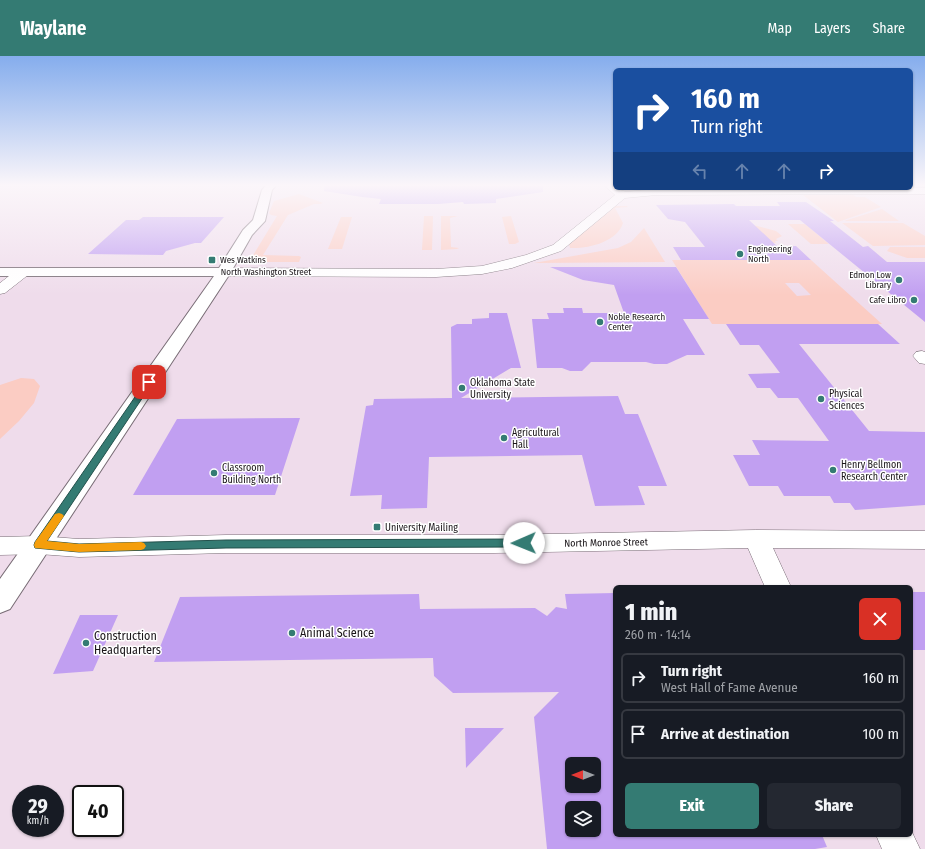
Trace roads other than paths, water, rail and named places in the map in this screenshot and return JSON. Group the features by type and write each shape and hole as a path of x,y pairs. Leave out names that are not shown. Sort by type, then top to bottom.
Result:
{"main road":[{"path":"245,221 244,226 247,233"},
{"path":"0,601 224,272 247,233 259,221"},
{"name":"North Washington Street","path":"0,272 224,272"}],"street":[{"name":"North Washington Street","path":"224,272 447,273 482,270 531,258 557,248 590,221"},
{"path":"0,290 23,272"},
{"path":"756,539 777,585"},
{"name":"North Monroe Street","path":"0,546 39,545 79,548 226,544 494,544 756,539 925,540"},
{"path":"895,837 901,849"}],"place":[{"name":"Engineering North","path":"740,254"},
{"name":"Wes Watkins","path":"212,260"},
{"name":"Edmon Low Library","path":"899,280"},
{"name":"Cafe Libro","path":"914,300"},
{"name":"Noble Research Center","path":"600,322"},
{"name":"Oklahoma State University","path":"462,388"},
{"name":"Physical Sciences","path":"821,399"},
{"name":"Agricultural Hall","path":"504,438"},
{"name":"Henry Bellmon Research Center","path":"833,470"},
{"name":"Classroom Building North","path":"214,473"},
{"name":"University Mailing","path":"377,527"},
{"name":"Animal Science","path":"292,633"},
{"name":"Construction Headquarters","path":"86,643"}]}
